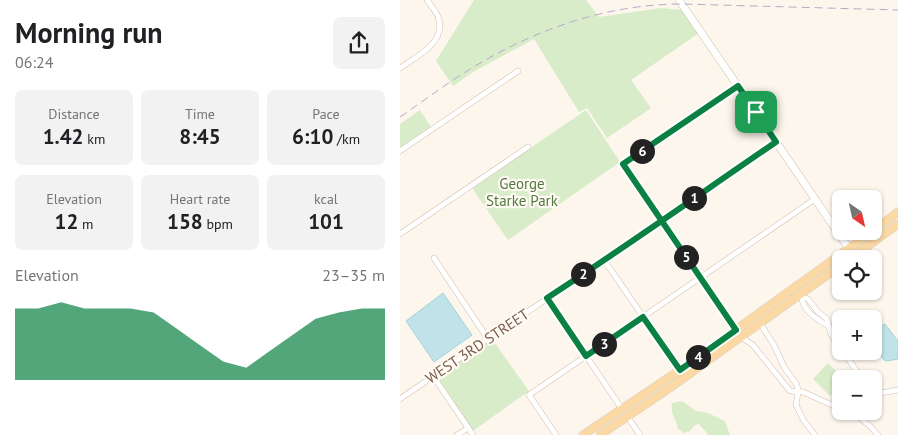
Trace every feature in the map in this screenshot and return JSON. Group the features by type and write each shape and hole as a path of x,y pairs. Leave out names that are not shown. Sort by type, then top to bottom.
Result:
{"main road":[{"path":"882,224 898,212"},
{"path":"862,250 898,224"},
{"path":"583,435 680,370 860,240"},
{"path":"600,435 802,296 832,272"},
{"path":"723,350 726,343 734,337 736,330"},
{"path":"627,416 632,407 645,397 650,390"},
{"path":"608,429 613,421 620,416 622,409"}],"street":[{"path":"400,68 432,44 439,35 439,18 426,0"},
{"path":"679,0 849,248"},
{"path":"400,151 518,71"},
{"path":"736,330 623,164 738,86"},
{"name":"WEST 3RD STREET","path":"400,399 776,142"},
{"path":"400,234 528,147"},
{"path":"556,435 529,394 815,199"},
{"path":"434,258 488,339"},
{"path":"604,260 680,370"},
{"path":"802,296 804,303 812,314 821,323 829,326 832,335"},
{"path":"547,298 622,409"},
{"path":"760,324 774,345 784,367 797,385 796,405 804,421 815,435"},
{"path":"741,337 753,345 790,390 803,392 832,405"},
{"path":"433,376 473,435"},
{"path":"882,393 898,390"},
{"path":"627,416 640,435"},
{"path":"861,420 878,435"},
{"path":"457,435 468,428"}],"green space":[{"path":"474,0 586,0 599,17 661,8 683,10 699,33 631,80 651,108 719,62 607,138 587,108 579,112 534,39 473,72 453,86 436,61"},
{"path":"420,110 431,127 400,148 400,124"},
{"name":"George Starke Park","path":"586,110 620,162 508,240 472,188"},
{"path":"492,339 529,391 473,431 436,377"},
{"path":"828,363 835,370 832,370 832,394 830,396 813,379"},
{"path":"682,401 696,411 708,413 725,421 730,435 707,435 699,424 684,433 678,429 672,413 672,403"}],"water":[{"path":"443,293 472,335 434,362 406,321"},
{"path":"885,324 898,341 898,359 887,361 882,357 882,325"}],"railway":[{"path":"400,117 444,86 511,46 558,26 607,12 657,5 682,4 898,10"}],"route":[{"path":"756,112 738,86 623,164 661,221 736,330 680,370 643,317 586,356 547,298 604,260 661,221 776,142 756,112"}]}
